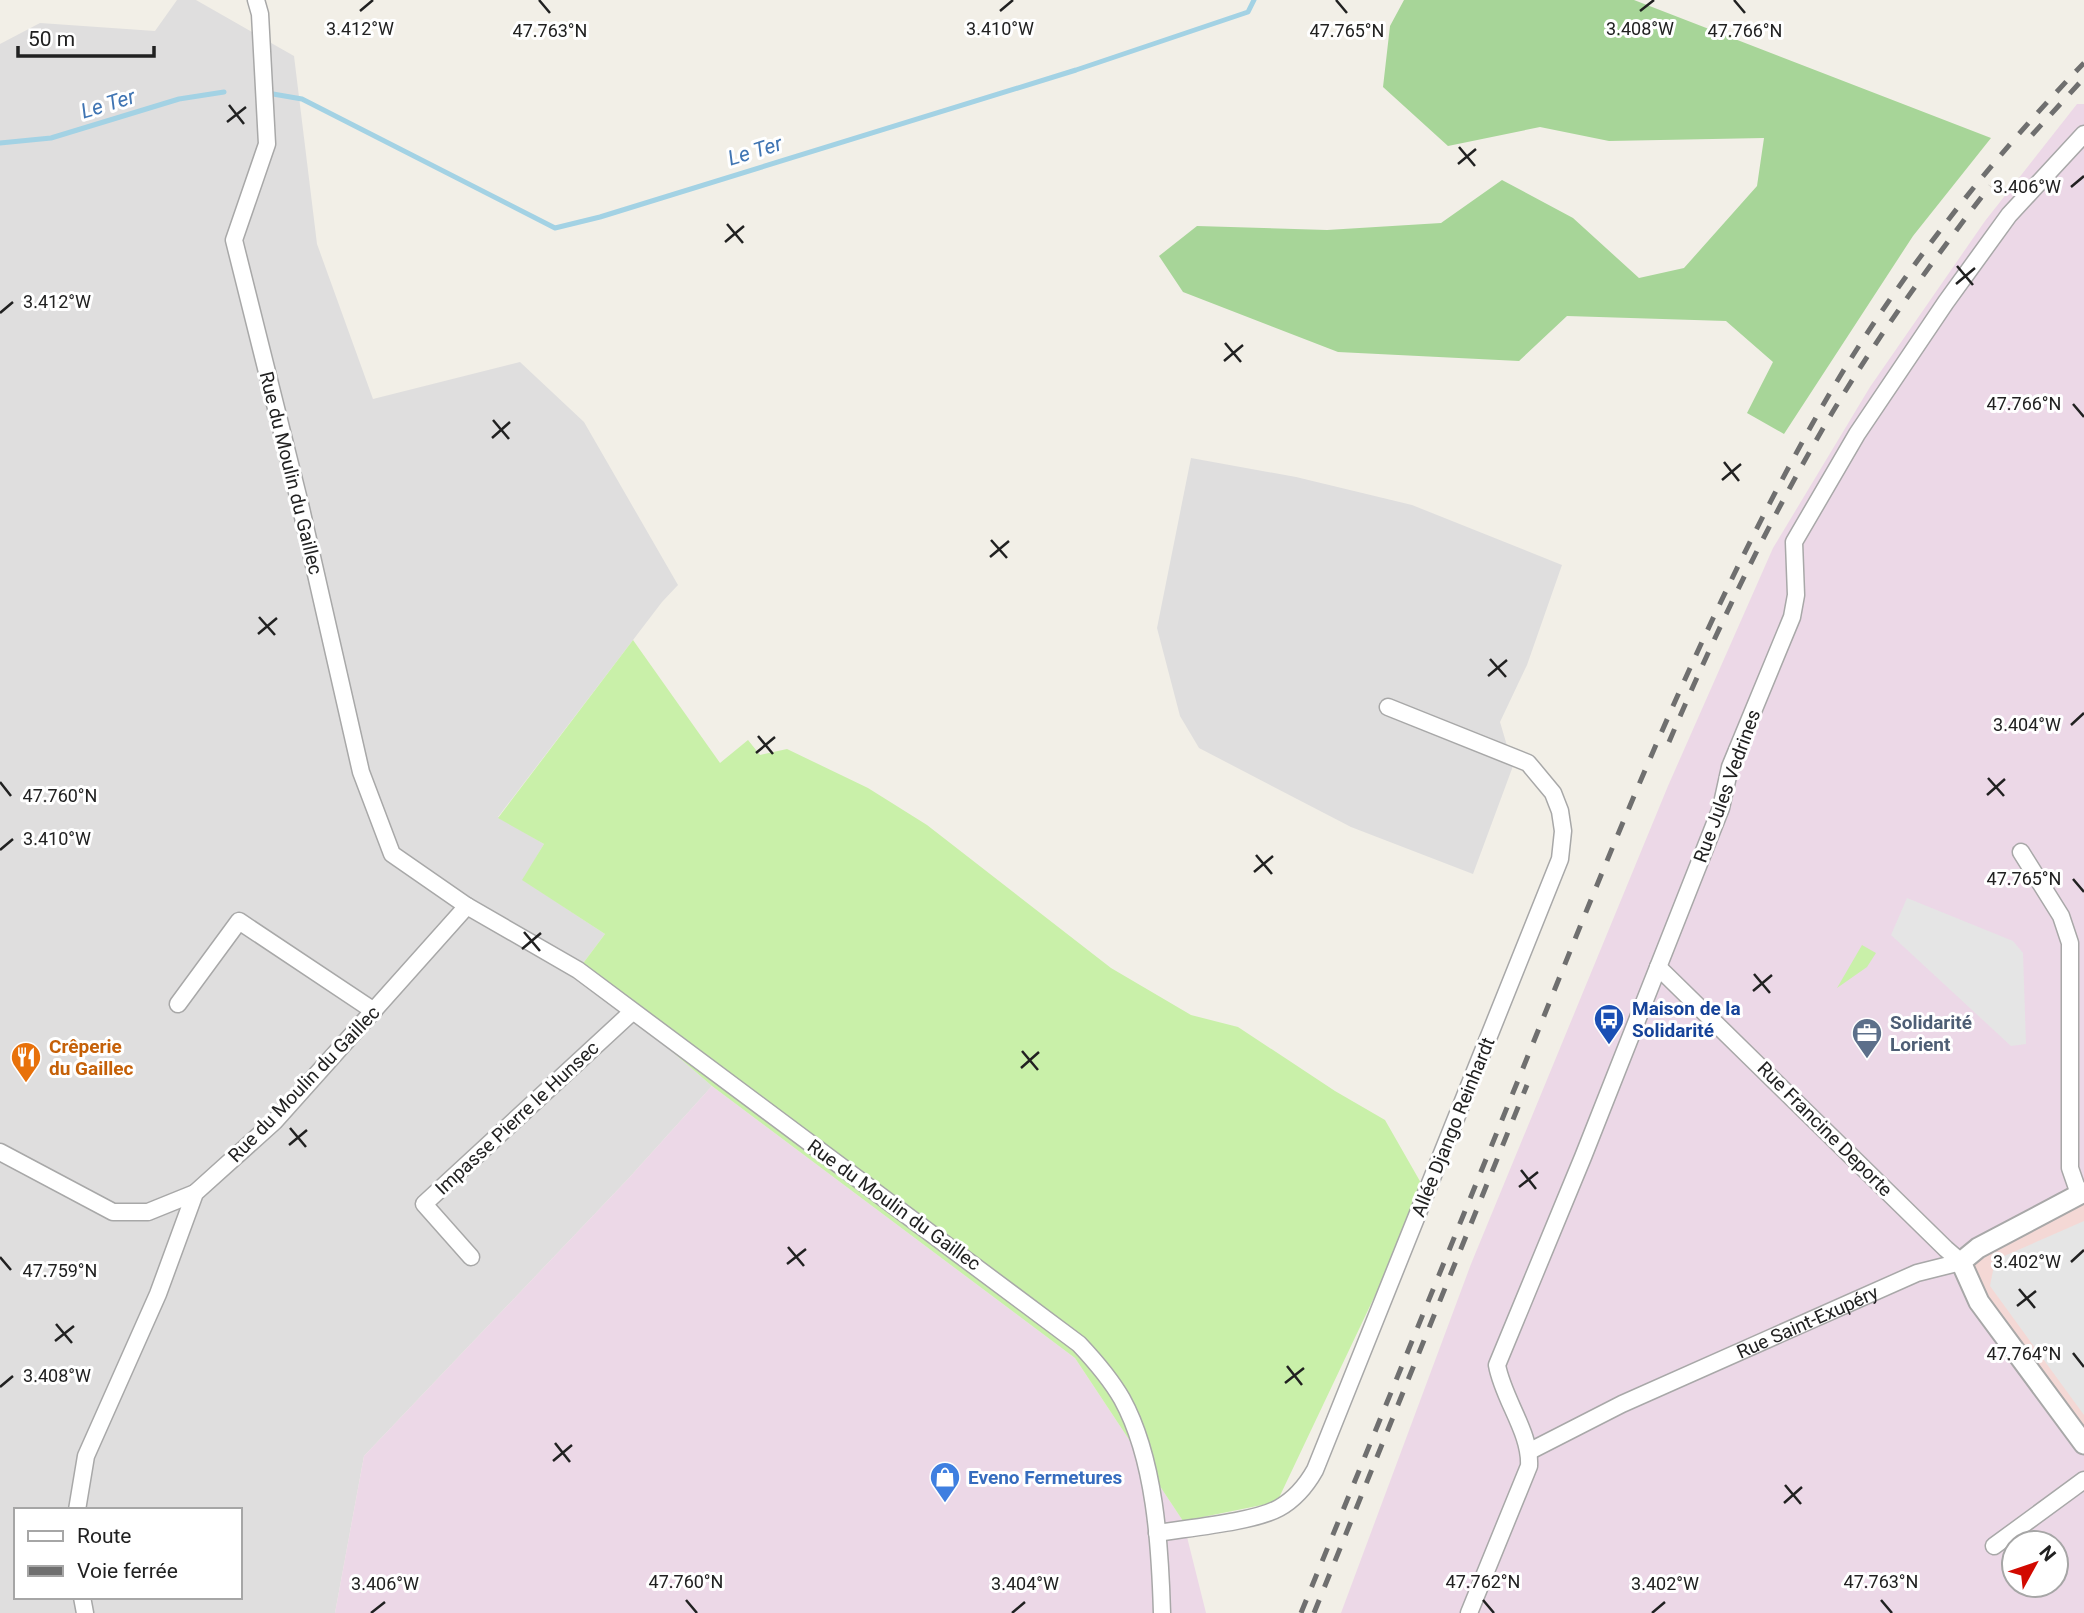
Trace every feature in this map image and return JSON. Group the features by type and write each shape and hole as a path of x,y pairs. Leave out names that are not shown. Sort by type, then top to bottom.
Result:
{"street":[{"name":"Rue du Moulin du Gaillec","path":"256,0 260,14 267,144 234,240 300,504 360,772 392,854 467,906 578,970 1079,1344 1110,1380 1130,1417 1145,1462 1157,1533 1162,1613"},
{"name":"Rue Jules Vedrines","path":"1530,1451 1500,1384 1497,1365 1721,808 1730,767 1792,617 1796,595 1794,542 1857,434 1946,302 2009,215 2084,134"},
{"name":"Allée Django Reinhardt","path":"1157,1533 1277,1510 1307,1484 1321,1457 1560,859 1563,831 1560,811 1553,793 1528,763 1388,706"},
{"path":"2021,852 2061,916 2070,943 2070,1168 2082,1193"},
{"name":"Rue du Moulin du Gaillec","path":"77,1508 86,1456 158,1294 195,1194 275,1121 467,906"},
{"path":"178,1004 239,921 374,1011"},
{"name":"Rue Francine Deporte","path":"1658,967 1961,1262"},
{"name":"Impasse Pierre le Hunsec","path":"471,1257 424,1204 632,1012"},
{"path":"0,1153 113,1212 148,1212 195,1194"},
{"name":"Rue Saint-Exupéry","path":"1530,1451 1622,1405 1917,1273 1961,1262 1978,1248 2082,1193"},
{"path":"1961,1262 1979,1302 2084,1444"},
{"path":"1469,1613 1529,1466 1530,1451"},
{"path":"1994,1546 2084,1480"}],"shaded area":[{"path":"177,0 196,0 294,56 317,244 373,399 520,362 584,422 678,585 662,602 498,817 544,844 523,880 605,934 578,970 712,1086 628,1179 364,1456 335,1613 0,1613 0,44 40,23 155,31"},
{"path":"2077,104 2084,104 2084,1192 1961,1262 2084,1444 2084,1613 1341,1613 1471,1264 1668,786 1773,548 1870,387 1985,221"},
{"path":"1191,458 1296,477 1412,505 1562,565 1527,665 1500,722 1513,766 1473,874 1351,827 1199,748 1180,716 1157,628"},
{"path":"1907,898 2013,941 2023,953 2026,1044 2011,1046 1891,935"},
{"path":"712,1086 1075,1358 1183,1521 1206,1613 335,1613 364,1456 628,1179"},
{"path":"2084,1192 2084,1444 1961,1262"},
{"path":"2084,1221 2084,1415 1990,1286 1995,1260"}],"green space":[{"path":"1404,0 1634,0 1991,138 1913,236 1784,434 1747,413 1773,362 1726,321 1567,316 1519,361 1338,352 1183,292 1159,256 1197,226 1327,230 1441,223 1502,180 1573,218 1639,278 1684,268 1757,186 1764,138 1609,141 1540,127 1448,146 1383,87 1390,26"},
{"path":"633,640 720,763 748,740 760,755 787,749 868,788 927,825 1111,968 1191,1015 1238,1027 1335,1091 1385,1120 1425,1190 1277,1502 1183,1521 1075,1358 712,1086 578,970 605,934 522,880 544,844 498,818"},
{"path":"1862,945 1876,953 1867,967 1837,988"}],"waterway":[{"name":"Le Ter","path":"273,94 302,99 555,228 600,217 1076,70 1248,12 1254,0"},
{"name":"Le Ter","path":"0,143 51,138 179,99 224,92"}],"railway":[{"path":"1301,1613 1608,858 1742,557 1819,412 1876,320 1976,185 2084,63"},
{"path":"2032,135 2084,78"},
{"path":"1669,742 1745,574 1832,413 1908,297 1990,186"},
{"path":"1314,1613 1527,1085"}],"place":[{"name":"Maison de la Solidarité","path":"1609,1046"},
{"name":"Solidarité Lorient","path":"1867,1060"},
{"name":"Crêperie du Gaillec","path":"26,1084"},
{"name":"Eveno Fermetures","path":"945,1504"}]}
